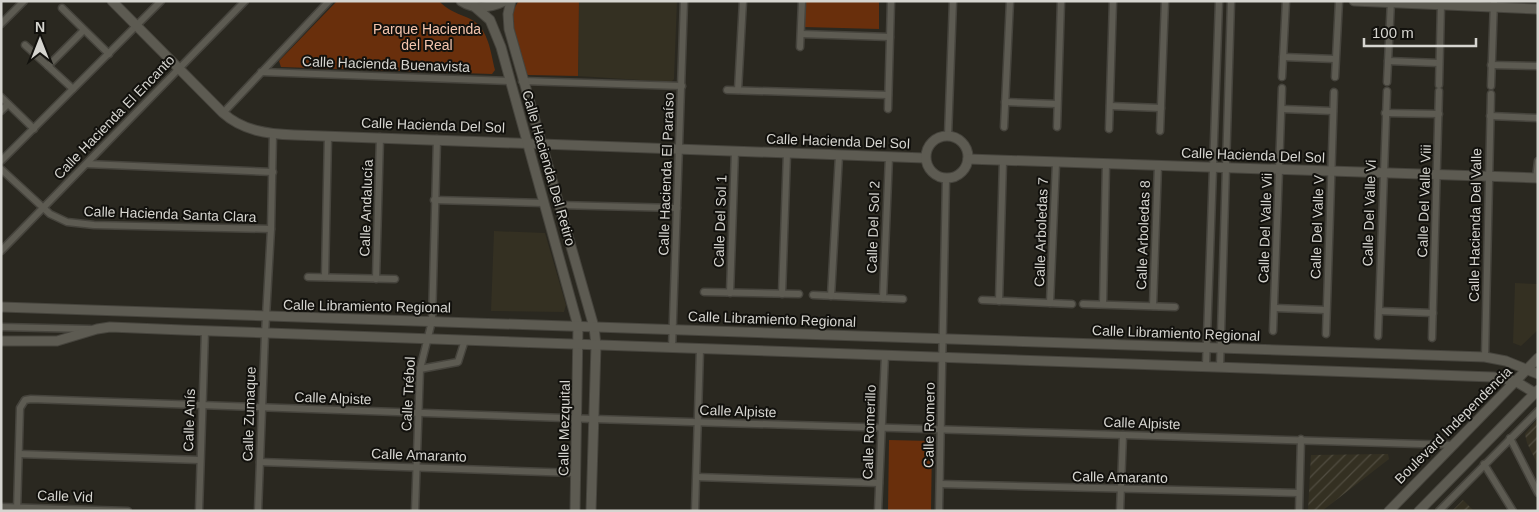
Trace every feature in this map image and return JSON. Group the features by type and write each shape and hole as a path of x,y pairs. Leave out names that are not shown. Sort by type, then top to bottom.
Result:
{"street":[{"path":"1,24 24,1"},
{"name":"Calle Hacienda Del Sol","path":"112,1 222,113 242,126 273,134 925,158"},
{"path":"1,161 161,1"},
{"name":"Calle Hacienda El Encanto","path":"1,251 245,1"},
{"path":"222,113 329,1"},
{"path":"460,1 474,7 495,6 505,1"},
{"name":"Calle Hacienda Del Retiro","path":"511,1 508,14 509,29 522,81 594,327 596,345"},
{"name":"Calle Hacienda El Paraíso","path":"672,348 684,1"},
{"path":"738,90 743,1"},
{"path":"800,47 802,1"},
{"path":"888,109 891,1"},
{"path":"948,136 953,1"},
{"path":"1004,127 1010,1"},
{"path":"1057,127 1061,1"},
{"path":"1109,129 1113,1"},
{"path":"1160,131 1165,1"},
{"path":"1206,365 1219,1"},
{"path":"1220,366 1231,1"},
{"path":"1282,77 1286,1"},
{"path":"1335,77 1338,1"},
{"path":"1354,1 1441,5 1493,4 1538,9"},
{"path":"1386,82 1391,2"},
{"path":"1491,86 1493,4"},
{"name":"Calle Del Valle Viii","path":"1432,338 1441,5"},
{"name":"Calle Hacienda Del Retiro","path":"474,7 490,20 495,29 578,326 579,345"},
{"path":"62,8 109,54"},
{"path":"48,66 84,30"},
{"path":"801,34 890,36"},
{"path":"25,45 73,89"},
{"path":"1283,57 1335,59"},
{"path":"1388,61 1439,63"},
{"path":"1491,65 1538,66"},
{"name":"Calle Hacienda Buenavista","path":"261,72 510,81"},
{"path":"522,81 682,86"},
{"name":"Calle Del Valle Vii","path":"1273,331 1282,88"},
{"path":"727,90 888,95"},
{"name":"Calle Del Valle V","path":"1326,334 1334,92"},
{"name":"Calle Del Valle Vi","path":"1378,336 1382,173 1387,92"},
{"name":"Calle Hacienda Del Valle","path":"1485,357 1491,94"},
{"path":"1,97 34,129"},
{"path":"1005,102 1058,104"},
{"path":"1,111 8,104"},
{"path":"1110,106 1161,108"},
{"path":"1282,109 1333,111"},
{"path":"1385,112 1439,114"},
{"path":"1490,116 1538,118"},
{"name":"Calle Zumaque","path":"258,511 271,229 273,134"},
{"path":"324,277 328,136"},
{"path":"948,136 963,143 968,159 961,173 946,178 932,172 925,158 927,149 932,142 939,137 948,136"},
{"name":"Calle Andalucía","path":"376,279 380,137"},
{"name":"Calle Trébol","path":"415,511 420,369 432,321 437,139"},
{"name":"Calle Del Sol 1","path":"730,293 734,151"},
{"path":"782,294 787,153"},
{"path":"831,296 839,156"},
{"name":"Calle Del Sol 2","path":"883,298 888,157"},
{"name":"Calle Hacienda Del Sol","path":"968,159 1537,178"},
{"path":"999,301 1003,161"},
{"path":"1537,178 1538,161"},
{"name":"Calle Arboledas 7","path":"1050,303 1056,163"},
{"path":"87,164 273,172"},
{"path":"1103,304 1106,164"},
{"name":"Calle Arboledas 8","path":"1153,306 1158,165"},
{"name":"Calle Hacienda Santa Clara","path":"1,168 58,219 78,224 271,229"},
{"name":"Calle Romero","path":"939,511 946,178"},
{"path":"434,200 543,203"},
{"path":"558,205 677,208"},
{"path":"308,277 395,279"},
{"path":"704,292 799,294"},
{"path":"813,295 903,299"},
{"path":"982,300 1072,304"},
{"path":"1083,304 1175,307"},
{"name":"Calle Libramiento Regional","path":"1,307 1485,357 1528,368 1538,374"},
{"path":"1275,308 1326,310"},
{"path":"1379,310 1433,313"},
{"path":"1,327 205,331 1206,365 1493,377 1515,381 1536,391 1419,511"},
{"path":"1,341 57,341 98,329"},
{"name":"Calle Anís","path":"199,511 205,331"},
{"path":"420,369 458,362 465,340"},
{"name":"Calle Mezquital","path":"575,511 579,345"},
{"path":"591,511 596,345"},
{"path":"695,511 700,349"},
{"name":"Calle Romerillo","path":"878,511 885,355"},
{"name":"Boulevard Independencia","path":"1389,511 1538,358"},
{"name":"Calle Alpiste","path":"19,454 20,408 22,402 31,399 594,420 1454,444"},
{"path":"1439,511 1538,411"},
{"path":"1120,511 1123,435"},
{"path":"1510,438 1538,493"},
{"path":"1299,511 1302,439"},
{"path":"17,509 19,454 200,460"},
{"name":"Calle Amaranto","path":"260,462 576,473"},
{"path":"1484,464 1513,511"},
{"path":"696,477 879,483"},
{"name":"Calle Amaranto","path":"940,484 1299,493"},
{"name":"Calle Vid","path":"1,507 128,511"}],"shaded area":[{"path":"579,1 677,1 674,79 671,82 578,76"},
{"path":"494,231 545,233 566,305 564,312 491,311"},
{"path":"1515,283 1538,284 1538,330 1521,346 1513,343"},
{"path":"1538,418 1538,465 1527,443 1525,434"},
{"path":"1388,454 1389,459 1322,511 1308,511 1311,455"},
{"path":"1463,500 1474,511 1452,511"}],"green space":[{"name":"Parque Hacienda del Real","path":"337,1 439,1 448,9 473,21 484,32 495,70 492,74 281,67 279,61"},
{"path":"519,1 579,1 578,76 528,75 525,72 512,26 514,9"},
{"path":"804,1 879,1 879,29 804,27"},
{"path":"889,440 932,441 931,511 888,511"}]}
